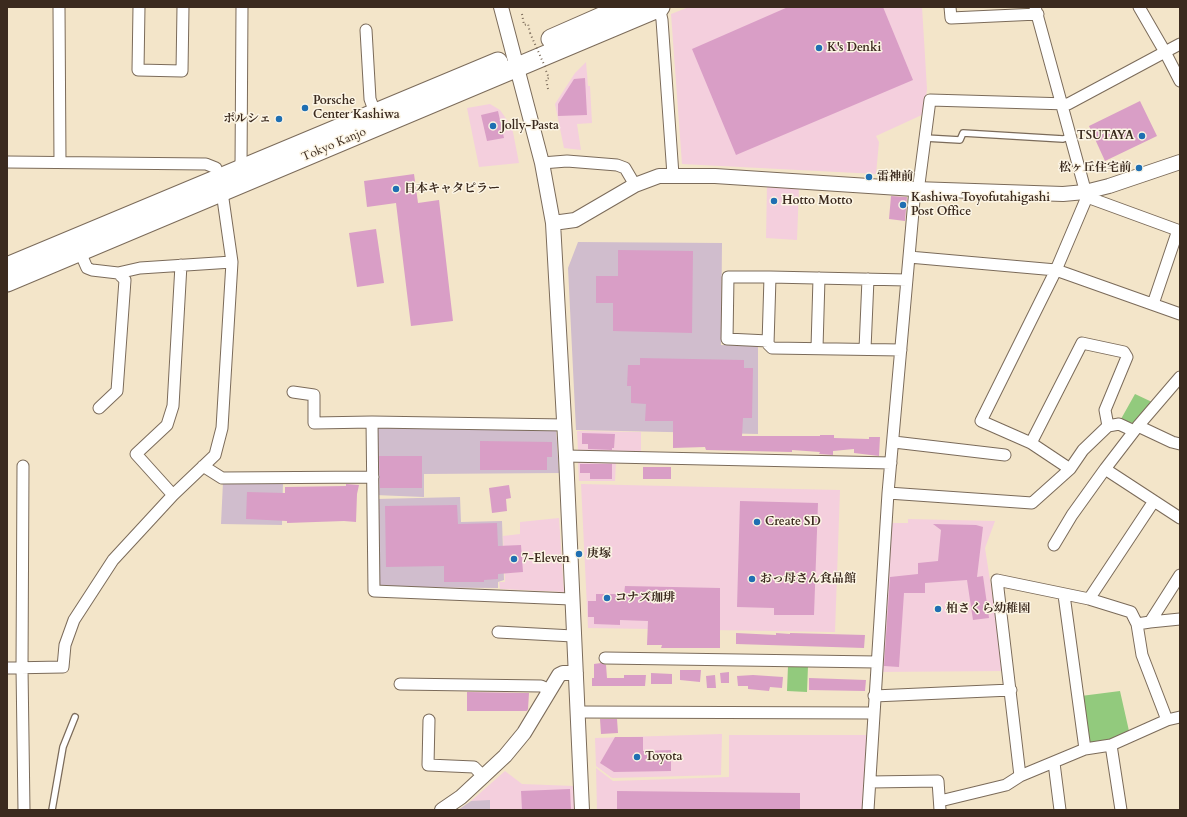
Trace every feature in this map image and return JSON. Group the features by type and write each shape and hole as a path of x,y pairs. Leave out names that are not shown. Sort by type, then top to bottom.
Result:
{"highway":[{"name":"Tokyo Kanjo","path":"516,61 624,7"},
{"name":"Tokyo Kanjo","path":"7,267 221,185 516,61 660,7"},
{"name":"Tokyo Kanjo","path":"7,282 80,252 221,185 241,168 378,119"}],"street":[{"path":"59,7 60,162"},
{"path":"139,7 138,70 182,71 184,7"},
{"path":"241,168 242,7"},
{"path":"501,7 542,163 553,223 565,425 571,599 582,810"},
{"path":"660,7 673,175"},
{"path":"950,7 951,18 1036,11 1069,137 1086,194 1056,270 981,421 1031,443 1070,469"},
{"path":"1139,7 1180,81"},
{"path":"366,30 370,99 378,119"},
{"path":"868,810 874,749 874,696 888,493 894,442 915,189 919,184 930,100 1068,104 1180,44"},
{"path":"542,163 567,161 617,164 625,168 635,185"},
{"path":"7,162 206,164 216,168 221,185 232,262 222,428 215,455 173,495 113,560 74,620 65,645 63,667 7,668"},
{"path":"553,223 575,220 635,185 659,176 715,176 915,189 1035,194 1086,194 1137,178 1180,162"},
{"path":"1086,194 1179,230 1153,304"},
{"path":"80,252 88,268 92,270 118,273 140,268 232,262"},
{"path":"909,257 1056,270 1180,314"},
{"path":"173,495 136,454 167,425 173,406 181,265"},
{"path":"99,408 118,391 125,280 118,273"},
{"path":"768,341 727,339 728,277 907,280"},
{"path":"770,277 768,344 772,348 901,350"},
{"path":"817,348 818,278"},
{"path":"865,349 868,279"},
{"path":"1031,443 1082,343 1124,352 1127,357 1105,410 1108,426"},
{"path":"1054,545 1072,515 1105,469 1136,428 1180,377"},
{"path":"293,392 314,395 314,423 372,422 565,425"},
{"path":"372,422 374,591 571,599"},
{"path":"888,493 1032,503 1070,469 1083,450 1108,426 1119,424 1136,428 1180,444"},
{"path":"894,442 1006,455"},
{"path":"566,456 891,463"},
{"path":"23,466 22,668 24,810"},
{"path":"203,466 222,478 373,477"},
{"path":"1105,469 1180,518"},
{"path":"1090,599 1154,501"},
{"path":"1150,622 1180,575"},
{"path":"1020,776 997,580 1090,599 1131,612 1137,624 1142,655 1167,720"},
{"path":"1064,594 1085,749"},
{"path":"1137,624 1180,619"},
{"path":"498,632 573,636"},
{"path":"606,658 876,662"},
{"path":"442,810 484,777 524,733 559,675 563,673 576,673"},
{"path":"400,684 541,686 550,690"},
{"path":"874,696 1011,690"},
{"path":"578,712 875,720"},
{"path":"870,782 938,781 940,806 1006,784 1020,776 1085,749 1111,745 1167,720 1180,717"},
{"path":"429,720 428,765 474,767 484,777"},
{"path":"1111,745 1121,810"},
{"path":"1054,763 1060,810"}],"lane":[{"path":"926,138 960,140 963,132 1062,139 1069,137"},
{"path":"52,810 63,747 75,717"}],"path":[{"path":"522,14 524,25 528,24 530,34 546,69 549,78 546,79 548,89"}],"shaded area":[{"path":"689,7 922,7 927,89 924,114 876,136 879,142 876,174 682,164 671,14"},
{"path":"586,62 588,86 590,86 592,123 577,124 581,150 564,148 555,104 575,73"},
{"path":"490,104 500,110 512,127 519,163 479,167 467,108"},
{"path":"767,185 799,187 797,240 766,238"},
{"path":"578,242 722,243 721,345 758,346 758,434 576,430 568,268"},
{"path":"378,427 556,429 559,473 424,474 424,497 375,495 374,433"},
{"path":"577,431 641,432 641,452 578,451"},
{"path":"578,460 616,461 615,481 579,481"},
{"path":"223,482 283,482 282,525 221,524"},
{"path":"581,484 840,490 835,632 588,628"},
{"path":"460,497 461,522 502,521 504,580 498,582 498,588 381,587 377,580 376,499"},
{"path":"559,518 564,592 500,589 499,582 505,582 503,536 520,534 520,522"},
{"name":"柏さくら幼稚園","path":"908,519 995,521 985,548 1004,671 877,672 889,523 908,523"},
{"path":"722,734 721,775 612,778 596,766 595,738"},
{"path":"729,735 867,735 862,810 597,810 596,768 613,781 729,777"},
{"path":"505,771 522,784 574,786 575,810 490,810 490,801 471,801"},
{"path":"490,800 490,810 458,810 471,801"}],"green space":[{"path":"1135,394 1152,402 1138,422 1132,423 1121,419"},
{"path":"788,666 808,666 807,692 787,691"},
{"path":"1120,691 1129,731 1107,742 1088,745 1081,696"}],"building":[{"path":"788,7 883,7 913,80 736,155 692,49"},
{"path":"585,78 587,115 558,116 558,104 574,79"},
{"path":"1140,101 1157,136 1105,161 1089,126"},
{"name":"Jolly-Pasta","path":"498,111 504,138 487,141 481,115"},
{"path":"414,174 418,203 439,200 453,321 411,326 396,203 367,207 364,181"},
{"path":"891,196 907,197 905,221 889,219"},
{"path":"376,229 384,283 357,287 349,233"},
{"path":"618,250 693,251 692,333 613,331 613,303 596,303 596,276 618,276"},
{"path":"640,358 744,360 744,368 753,368 752,418 743,418 742,436 834,435 834,438 869,439 869,437 880,437 879,456 854,453 854,449 833,451 833,455 819,454 820,452 792,450 792,452 706,450 705,447 673,448 673,421 645,421 646,404 631,403 631,386 627,386 628,365 640,365"},
{"path":"582,433 615,434 614,448 612,448 612,450 588,449 588,444 582,444"},
{"path":"480,441 552,442 552,457 547,457 547,470 480,470"},
{"path":"379,456 422,456 422,488 380,488"},
{"path":"580,464 612,464 612,479 590,479 590,473 580,473"},
{"path":"643,467 671,467 671,479 643,479"},
{"path":"346,484 359,485 357,494 356,522 287,523 287,521 246,519 247,492 285,493 285,487 346,486"},
{"path":"509,485 511,498 506,499 507,511 492,513 489,488"},
{"path":"740,501 818,503 814,615 774,615 774,608 737,607"},
{"path":"457,505 458,524 497,523 498,546 521,545 523,572 498,574 498,579 484,580 484,582 444,582 444,566 386,567 385,506"},
{"path":"933,524 976,525 983,527 977,577 983,576 989,618 973,620 967,580 925,583 925,593 904,593 899,667 884,666 890,577 918,574 918,563 938,561 941,530"},
{"path":"625,586 720,588 720,648 661,648 662,645 647,645 648,621 620,620 620,625 594,624 594,617 588,617 588,601 596,601 596,594 624,594"},
{"path":"736,633 776,635 776,633 790,633 865,635 864,648 736,644"},
{"path":"601,663 606,665 607,678 624,678 624,675 646,675 645,686 592,686 592,678 594,678 594,664"},
{"path":"680,670 701,670 700,682 680,680"},
{"path":"729,672 729,683 721,683 720,673"},
{"path":"651,673 672,674 672,684 651,684"},
{"path":"715,675 716,688 707,688 706,676"},
{"path":"753,675 783,677 782,688 770,687 769,691 748,689 748,686 738,686 737,676"},
{"path":"809,678 866,680 865,691 809,690"},
{"path":"467,692 529,693 528,709 527,711 467,711"},
{"path":"600,719 617,719 618,733 601,734"},
{"name":"Toyota","path":"615,737 643,737 643,751 671,750 671,771 614,772 600,763"},
{"path":"570,789 571,810 522,810 521,791"},
{"path":"617,791 800,793 800,810 617,810"}],"place":[{"name":"K's Denki","path":"819,48"},
{"name":"Porsche Center Kashiwa","path":"305,108"},
{"name":"ポルシェ","path":"279,119"},
{"name":"Jolly-Pasta","path":"493,126"},
{"name":"TSUTAYA","path":"1142,136"},
{"name":"松ヶ丘住宅前","path":"1139,168"},
{"name":"雷神前","path":"869,177"},
{"name":"日本キャタピラー","path":"396,189"},
{"name":"Hotto Motto","path":"774,201"},
{"name":"Kashiwa Toyofutahigashi Post Office","path":"903,205"},
{"name":"Create SD","path":"757,522"},
{"name":"庚塚","path":"579,554"},
{"name":"7-Eleven","path":"514,559"},
{"name":"おっ母さん食品館","path":"752,579"},
{"name":"コナズ珈琲","path":"607,598"},
{"name":"柏さくら幼稚園","path":"938,609"},
{"name":"Toyota","path":"637,757"}]}
